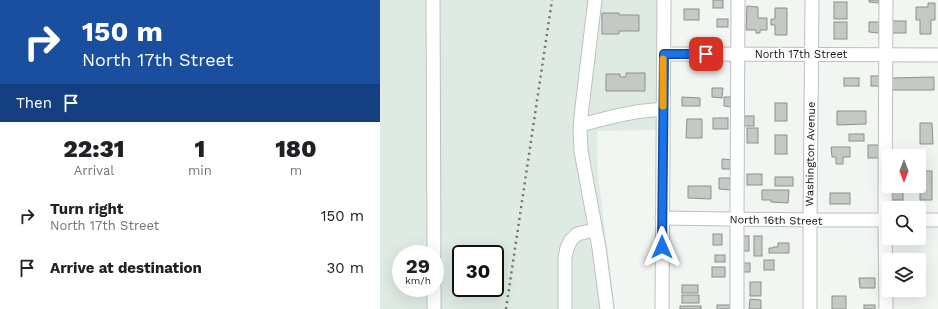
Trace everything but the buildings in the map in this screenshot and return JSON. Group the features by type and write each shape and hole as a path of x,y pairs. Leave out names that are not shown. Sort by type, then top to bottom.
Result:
{"street":[{"path":"433,0 434,245"},
{"path":"595,0 580,126 581,151 600,258 606,309"},
{"path":"662,309 664,0"},
{"path":"737,309 738,0"},
{"name":"Washington Avenue","path":"810,309 812,0"},
{"path":"886,0 887,201"},
{"name":"North 17th Street","path":"664,54 938,55"},
{"path":"580,126 630,112 663,109"},
{"name":"North 16th Street","path":"662,218 882,220"},
{"path":"926,220 938,220"},
{"path":"565,309 565,258 567,248 577,234 595,230"},
{"path":"886,309 887,245"},
{"path":"434,297 434,309"}],"shaded area":[{"path":"380,0 659,0 658,130 597,131 598,175 615,309 380,309"}],"railway":[{"path":"506,309 552,0"}],"slow traffic":[{"path":"663,59 663,106"}],"route":[{"path":"662,247 664,54 706,54"}]}
